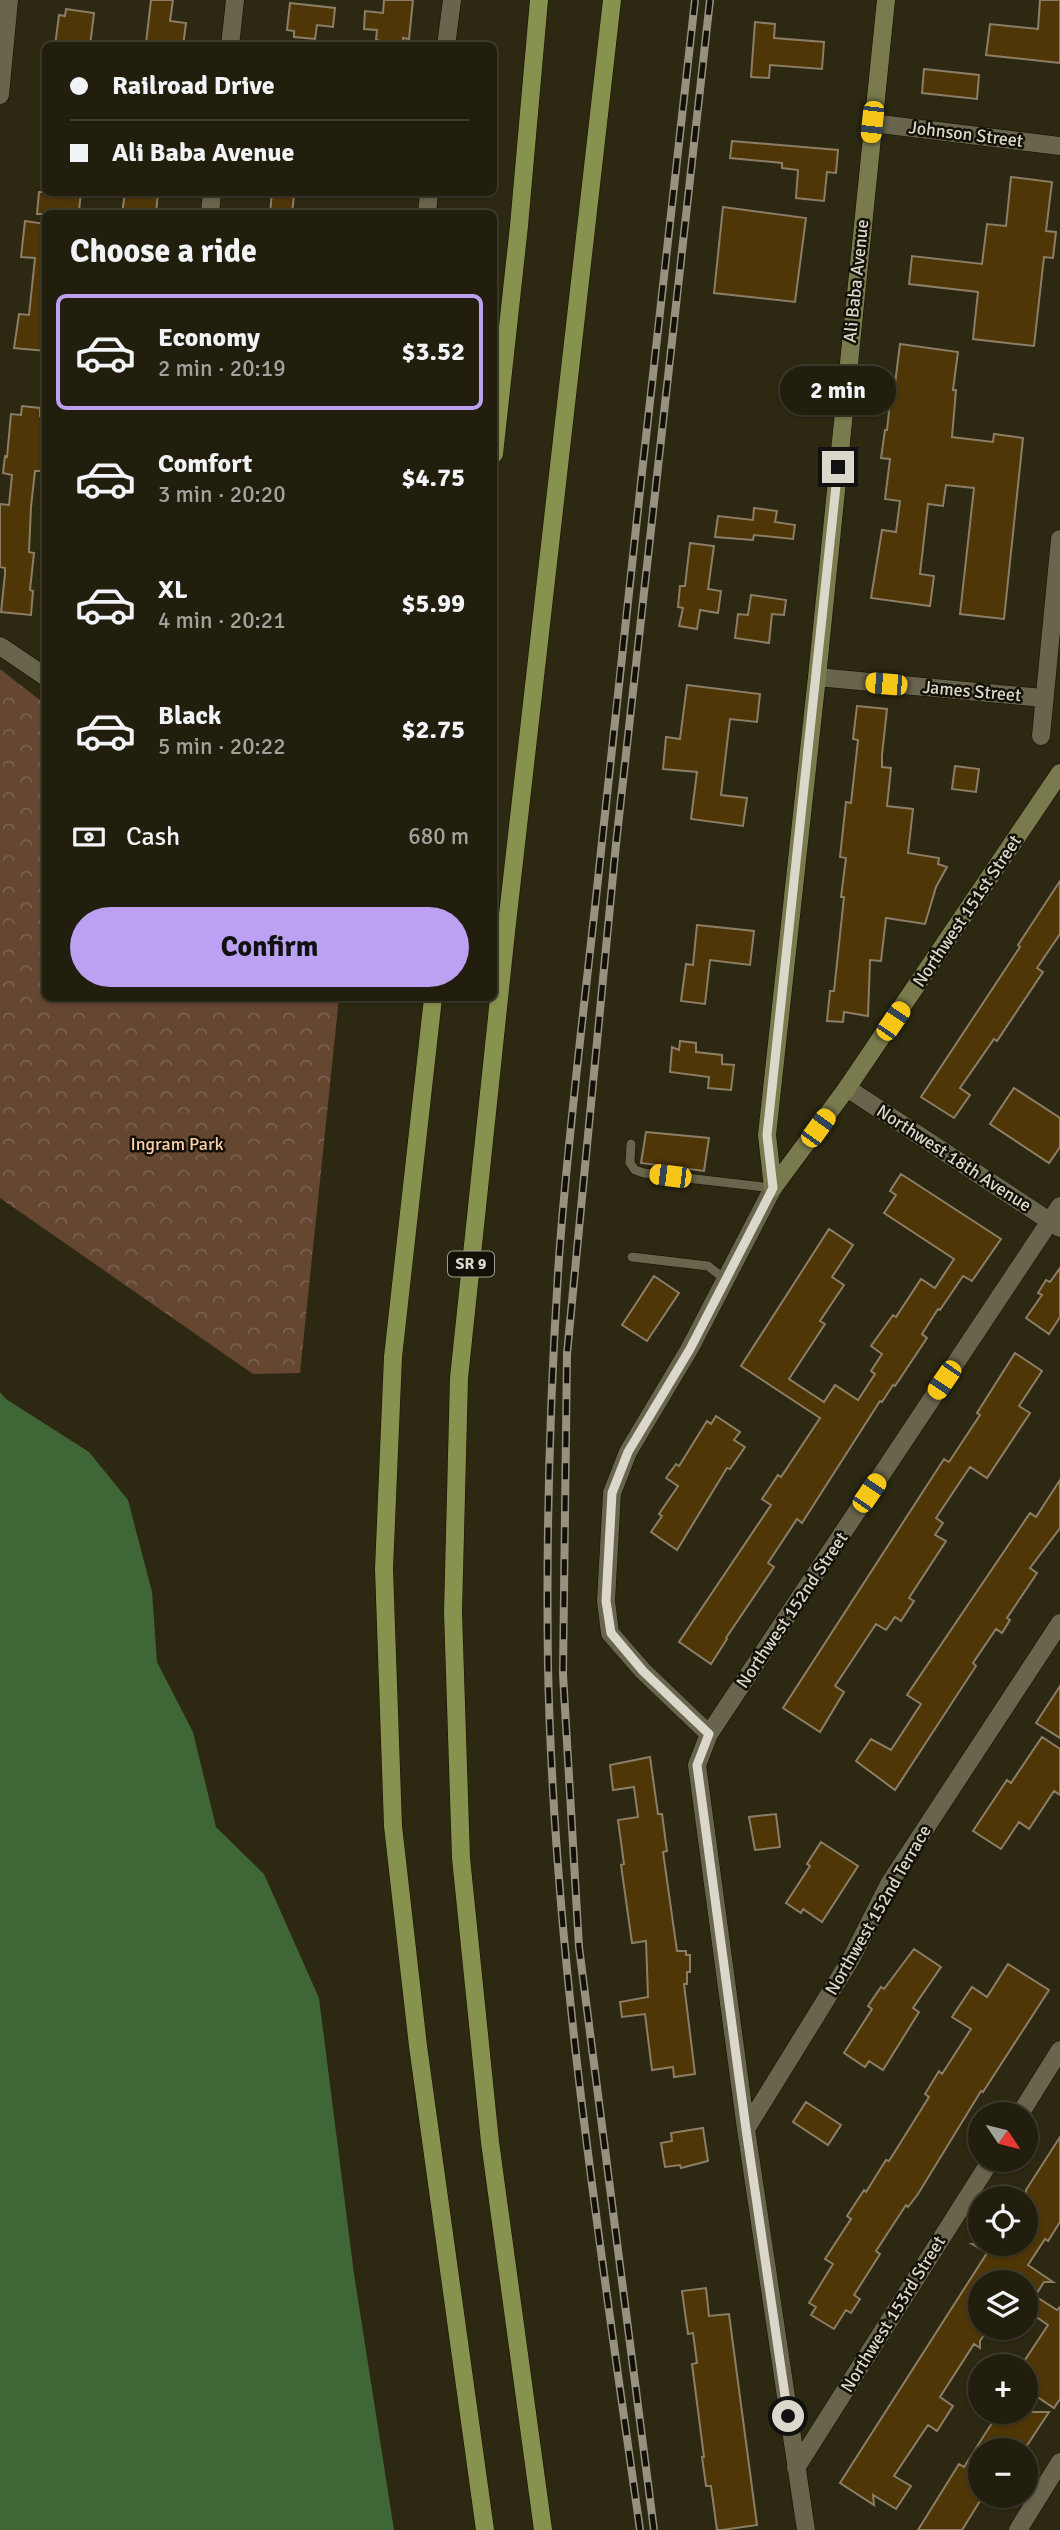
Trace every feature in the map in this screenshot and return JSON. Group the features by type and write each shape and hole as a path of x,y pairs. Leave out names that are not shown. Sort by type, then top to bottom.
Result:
{"main road":[{"path":"497,427 519,226 539,0"},
{"name":"SR 9","path":"497,965 612,0"},
{"path":"433,1001 393,1357 384,1569 393,1826 418,2046 485,2530"},
{"name":"SR 9","path":"494,1001 459,1378 453,1612 461,1858 490,2142 543,2530"}],"street":[{"path":"0,95 9,0"},
{"path":"230,42 235,0"},
{"path":"447,42 452,0"},
{"name":"Ali Baba Avenue","path":"773,1188 767,1135 886,0"},
{"name":"Johnson Street","path":"872,122 1060,146"},
{"path":"1041,736 1060,539"},
{"path":"0,646 42,674"},
{"name":"James Street","path":"817,677 1043,698"},
{"name":"Northwest 151st Street","path":"709,1734 643,1671 611,1633 606,1601 612,1493 628,1452 690,1349 773,1188 848,1088 1060,773"},
{"name":"Northwest 18th Avenue","path":"848,1088 1055,1225"},
{"name":"Northwest 152nd Street","path":"806,2530 746,2129 697,1765 709,1734 1055,1225 1060,1206"},
{"name":"Northwest 152nd Terrace","path":"746,2129 851,1959 889,1884 1060,1623"},
{"path":"1028,2102 1060,2050"},
{"name":"Northwest 153rd Street","path":"796,2468 983,2172"},
{"path":"1018,2530 1060,2462"}],"lane":[{"path":"631,1144 630,1163 635,1170 644,1173 773,1188"},
{"path":"632,1257 708,1266 726,1280"}],"green space":[{"name":"Ingram Park","path":"0,669 42,702 42,1001 339,1001 300,1373 253,1374 0,1198"}],"shaded area":[{"path":"0,1392 6,1399 89,1452 128,1500 152,1592 157,1662 193,1732 216,1827 264,1874 319,1998 354,2274 394,2530 0,2530"}],"building":[{"path":"151,0 173,0 170,21 186,23 184,42 146,42"},
{"path":"384,0 413,0 409,39 403,38 403,42 381,42 376,40 377,30 364,29 365,11 383,13"},
{"path":"1040,0 1060,0 1060,63 986,55 990,24 1038,29"},
{"path":"290,3 335,8 333,27 317,25 315,39 294,37 294,31 287,30"},
{"path":"66,9 94,13 90,42 56,42 59,15 65,16"},
{"path":"755,22 775,24 774,38 824,42 822,69 770,65 769,78 751,77"},
{"path":"924,69 979,75 977,99 922,93"},
{"path":"732,141 838,150 836,173 827,172 824,201 796,198 798,170 782,168 782,163 730,158"},
{"path":"1011,177 1052,182 1046,231 1056,232 1053,258 1044,257 1034,346 973,339 978,292 909,284 912,256 982,264 987,224 1006,226"},
{"path":"39,192 42,192 42,196 81,196 79,210 42,210 42,214 37,214"},
{"path":"124,196 158,196 156,210 123,210"},
{"path":"272,196 294,196 292,210 270,210"},
{"path":"723,207 806,218 795,302 714,293"},
{"path":"25,221 42,223 42,351 14,348 19,314 29,315 35,258 21,257"},
{"path":"900,344 958,352 953,390 956,390 952,437 993,442 994,434 1023,438 1004,619 960,614 974,488 946,485 943,506 928,504 920,574 934,576 930,606 871,598 882,530 896,532 900,501 885,499 890,459 881,458"},
{"path":"22,406 40,408 42,416 41,471 35,471 31,507 29,552 34,553 30,590 33,591 31,615 1,612 5,568 0,567 0,504 9,505 12,475 3,473 11,414 21,415"},
{"path":"754,508 777,511 775,522 795,525 793,539 754,535 753,540 715,537 718,516 753,520"},
{"path":"690,543 714,546 708,589 721,591 718,613 700,610 697,629 679,626 683,608 678,607 680,586 685,586"},
{"path":"751,595 786,600 784,615 772,614 769,643 735,638 738,614 748,615"},
{"path":"687,685 760,694 757,722 730,719 721,795 747,798 743,826 691,819 697,772 663,769 666,737 680,739"},
{"path":"857,706 887,709 882,767 891,768 887,806 913,809 908,853 939,858 938,864 947,867 936,887 925,924 886,918 881,961 870,960 868,1016 844,1012 843,1022 827,1021 830,991 834,991 844,897 841,897 846,858 840,857 846,802 851,803 858,740 853,739"},
{"path":"955,766 979,769 976,792 952,789"},
{"path":"1060,881 1060,934 1037,968 1043,972 997,1041 994,1039 960,1088 970,1095 954,1118 921,1097"},
{"path":"697,925 754,931 750,965 710,960 705,1004 681,1001 686,964 693,965"},
{"path":"680,1041 696,1043 696,1052 722,1055 722,1064 734,1065 731,1090 708,1088 709,1077 670,1072 672,1047 679,1050"},
{"path":"1014,1088 1060,1118 1060,1147 1049,1163 990,1124"},
{"path":"646,1132 709,1138 704,1171 641,1163"},
{"path":"901,1174 1001,1239 972,1281 963,1276 940,1310 938,1309 922,1334 927,1338 895,1386 893,1385 882,1402 880,1401 802,1523 797,1519 768,1563 774,1567 711,1664 679,1642 771,1505 762,1499 778,1475 781,1477 820,1418 741,1366 829,1229 853,1245 832,1277 844,1285 820,1321 825,1324 789,1379 824,1402 835,1385 858,1400 875,1374 871,1371 882,1354 871,1346 893,1315 896,1317 921,1279 935,1288 954,1259 884,1213 896,1195 890,1191"},
{"path":"1060,1268 1060,1317 1049,1334 1026,1318 1042,1295 1038,1293 1046,1280 1050,1282"},
{"path":"654,1276 679,1293 647,1341 622,1325"},
{"path":"1015,1353 1042,1371 1019,1406 1030,1413 987,1478 970,1467 936,1518 943,1523 935,1535 946,1541 909,1598 914,1601 901,1621 895,1617 886,1630 876,1624 835,1686 844,1692 820,1732 783,1708 944,1459 949,1462 980,1415 977,1413"},
{"path":"716,1416 740,1432 734,1440 745,1447 730,1469 727,1468 677,1550 651,1532 662,1516 659,1514 678,1486 666,1478 676,1464 679,1466 707,1421 711,1424"},
{"path":"1060,1480 1060,1528 1030,1568 1037,1573 1007,1618 1010,1620 1002,1633 996,1629 973,1663 976,1666 895,1790 856,1761 871,1739 891,1750 921,1704 907,1695 1030,1513 1036,1517"},
{"path":"1060,1686 1060,1738 1036,1723"},
{"path":"1042,1737 1060,1749 1060,1795 1054,1791 1029,1829 1019,1822 1001,1849 973,1831 1007,1780 1011,1783"},
{"path":"650,1757 658,1814 662,1814 667,1851 663,1852 677,1951 686,1951 686,1955 690,1955 690,1972 687,1972 687,1984 684,1984 695,2074 674,2077 673,2067 652,2070 645,2014 622,2017 620,2002 648,1997 646,1941 632,1943 621,1865 624,1864 618,1820 638,1817 634,1787 613,1790 610,1765"},
{"path":"776,1814 780,1847 755,1850 749,1817"},
{"path":"821,1842 858,1866 822,1922 803,1909 801,1913 786,1903 810,1866 807,1864"},
{"path":"914,1949 941,1967 913,2008 919,2012 883,2070 869,2061 865,2067 844,2053 872,2009 868,2006"},
{"path":"1008,1964 1049,1990 983,2092 981,2091 974,2102 968,2102 968,2112 918,2194 908,2207 906,2205 876,2251 880,2254 854,2295 860,2299 851,2313 846,2310 834,2329 811,2315 816,2307 809,2303 833,2264 825,2259 851,2219 847,2216 886,2160 889,2161 929,2097 925,2094 939,2071 942,2074 971,2029 952,2017 972,1987 987,1997"},
{"path":"806,2102 841,2125 828,2145 793,2122"},
{"path":"703,2128 708,2161 681,2168 680,2165 665,2167 661,2143 672,2141 671,2133"},
{"path":"1060,2137 1060,2222 1048,2241 1045,2239 1038,2250 1038,2186 1029,2186"},
{"path":"985,2256 1034,2256 1028,2265 1035,2270 976,2270"},
{"path":"1038,2272 1053,2282 1044,2282 1038,2291"},
{"path":"968,2283 968,2340 981,2340 980,2348 974,2344 940,2397 953,2406 937,2431 928,2425 894,2476 911,2486 896,2509 873,2495 874,2505 840,2483"},
{"path":"706,2288 709,2316 729,2314 757,2525 722,2530 717,2530 711,2486 706,2486 692,2364 697,2363 693,2333 688,2334 682,2291"},
{"path":"1038,2298 1057,2310 1060,2307 1060,2399 1054,2408 1038,2397 1038,2354 1029,2354 1048,2325 1038,2318"},
{"path":"1038,2412 1049,2412 1032,2438 982,2438 991,2424 1038,2424"},
{"path":"968,2461 968,2508 976,2508 962,2530 918,2530 959,2464 964,2467"}],"railway":[{"path":"640,2530 581,2100 559,1883 548,1666 548,1513 556,1309 568,1156 695,0"},
{"path":"654,2530 579,1947 563,1674 567,1354 616,844 710,0"}],"route":[{"path":"788,2416 697,1765 709,1734 643,1671 611,1633 606,1601 612,1493 628,1452 690,1349 773,1188 767,1135 838,467"}]}
